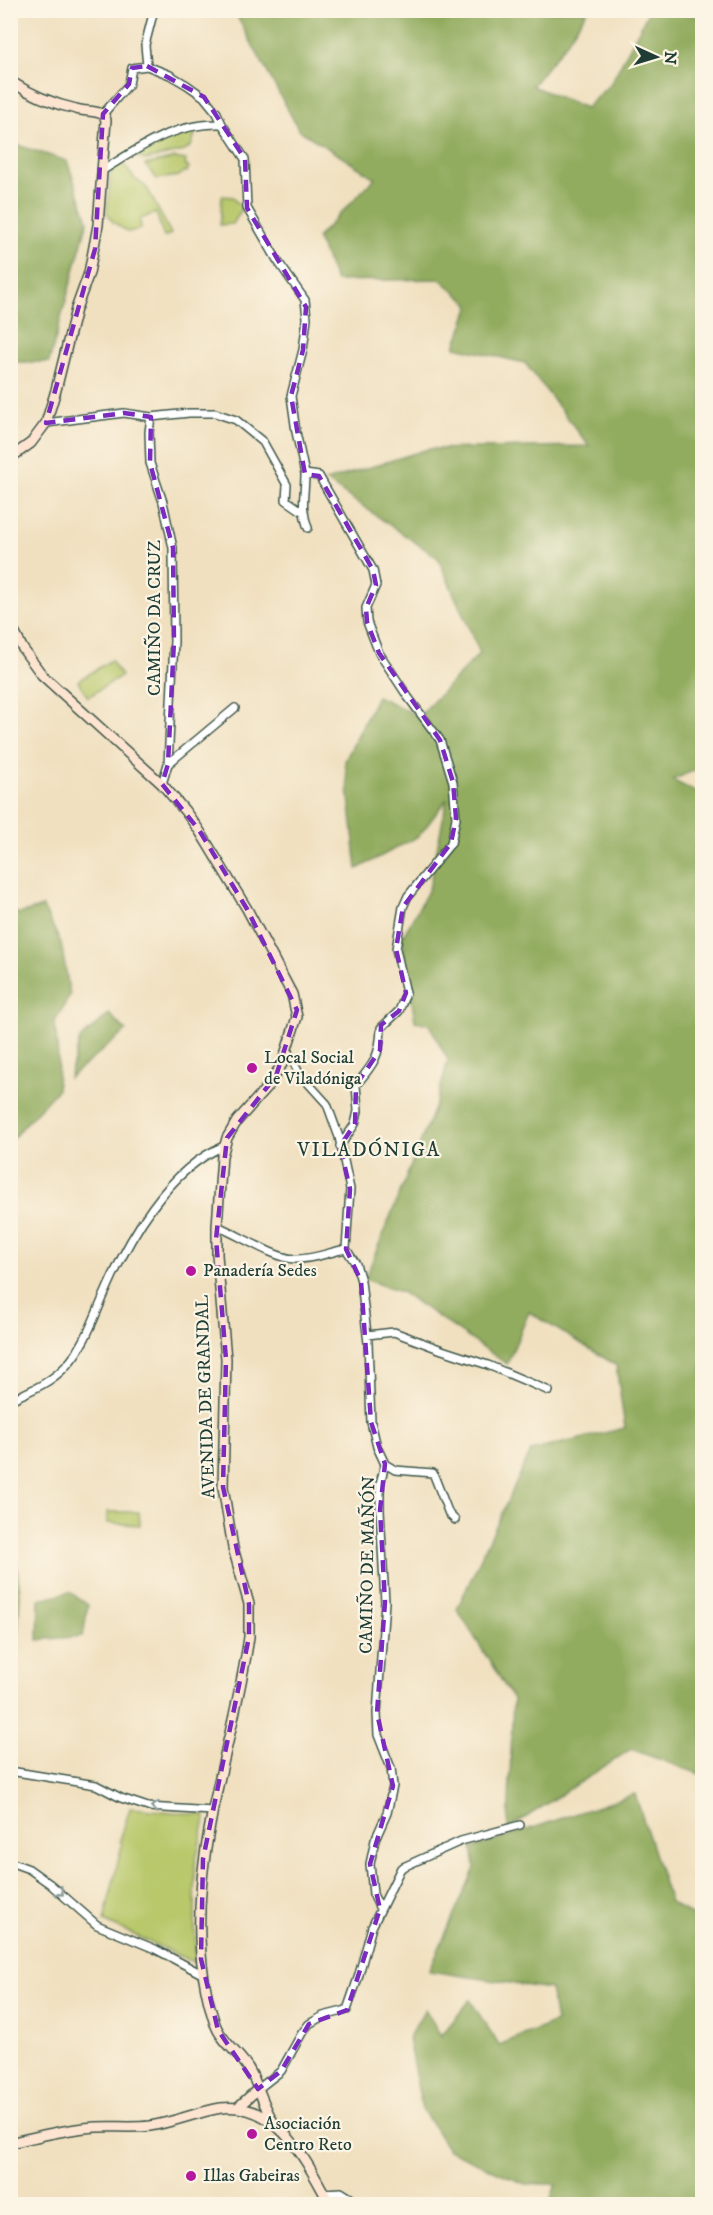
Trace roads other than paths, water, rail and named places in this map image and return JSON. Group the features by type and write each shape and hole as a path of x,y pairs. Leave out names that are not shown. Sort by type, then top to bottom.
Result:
{"street":[{"path":"147,66 145,45 151,30 154,10"},
{"path":"102,114 129,84 132,68 147,66 170,75 204,97 218,113 222,124 245,159 247,208 277,261 304,300 306,307 303,350 291,396 305,474 302,511 308,528"},
{"path":"10,81 57,103 102,114 106,120 95,249 76,309 56,390 46,423 31,443 10,458"},
{"path":"103,170 134,149 157,138 191,126 208,123 222,124"},
{"path":"46,423 124,413 152,417 215,413 236,420 263,442 287,485 286,500 302,511"},
{"name":"CAMIÑO DA CRUZ","path":"152,417 149,432 150,464 163,502 173,548 174,641 168,764 162,784"},
{"path":"305,474 320,476 373,570 376,585 366,608 368,622 379,652 408,698 440,740 453,782 456,818 451,843 408,896 403,907 396,949 406,993 399,1011 381,1028 380,1050 376,1060 356,1085 358,1111 355,1124 340,1146"},
{"name":"AVENIDA DE GRANDAL","path":"10,624 23,650 42,675 162,784 199,830 247,909 292,994 297,1017 276,1076 237,1121 224,1146 217,1226 217,1255 226,1359 223,1487 233,1548 249,1604 249,1623 247,1651 203,1859 201,1900 202,1974 218,2030 248,2068 266,2110 276,2125"},
{"path":"168,764 235,708"},
{"path":"217,1226 275,1254 293,1260 346,1249 350,1189 340,1146 327,1104 299,1073 287,1050"},
{"path":"10,1400 45,1384 65,1367 84,1341 131,1238 181,1174 212,1151 224,1146"},
{"name":"CAMIÑO DE MAÑÓN","path":"346,1249 356,1264 361,1281 367,1335 371,1422 377,1448 385,1464 380,1484 385,1602 376,1713 378,1735 392,1768 393,1786 387,1813 375,1840 370,1864 373,1894 380,1910"},
{"path":"367,1335 394,1332 488,1365 549,1391"},
{"path":"385,1464 395,1470 433,1473 449,1514 455,1520"},
{"path":"10,1771 96,1785 121,1798 148,1807 213,1811"},
{"path":"237,2108 281,2071 309,2024 323,2016 347,2010 372,1927 401,1868 461,1841 520,1825"},
{"path":"10,1862 29,1869 50,1884 97,1925 155,1949 202,1974"},
{"path":"254,2112 258,2089"},
{"path":"10,2143 79,2128 152,2126 221,2109 237,2108 254,2112 276,2125 295,2145 330,2205"},
{"path":"323,2193 341,2192 360,2205"}],"place":[{"name":"Local Social de Viladóniga","path":"252,1068"},
{"name":"Panadería Sedes","path":"191,1271"},
{"name":"Asociación Centro Reto","path":"252,2134"},
{"name":"Illas Gabeiras","path":"191,2176"}],"district":[{"name":"VILADÓNIGA","path":"369,1150"}]}
